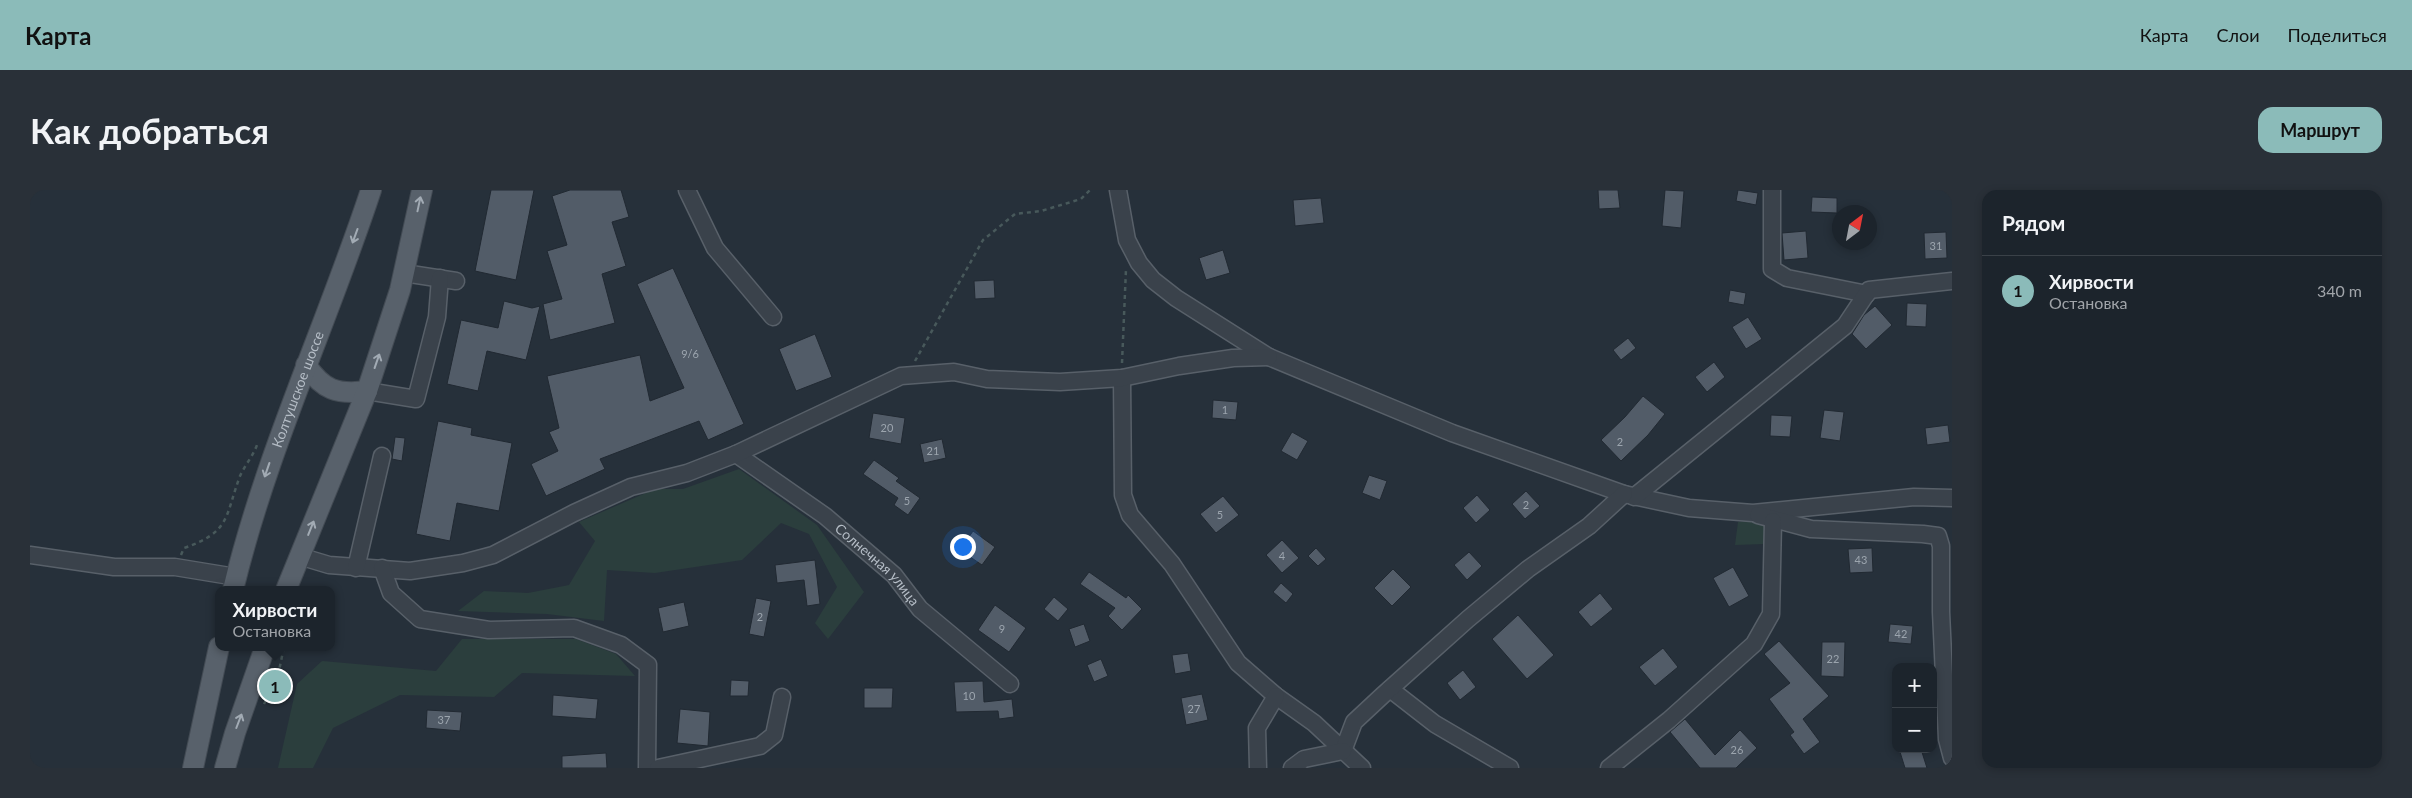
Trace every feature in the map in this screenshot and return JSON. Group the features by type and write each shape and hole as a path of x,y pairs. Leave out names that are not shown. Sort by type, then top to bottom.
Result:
{"main road":[{"name":"Колтушское шоссе","path":"234,583 257,499 371,190"},
{"path":"288,586 367,391 404,273 422,190"},
{"path":"306,365 316,380 331,390 349,394 367,391"},
{"path":"193,768 218,651"},
{"path":"225,768 264,651"}],"street":[{"path":"687,190 715,248 773,317"},
{"path":"1118,190 1127,240 1140,263 1153,280 1176,298 1269,357 1452,433 1629,495 1689,508 1753,513 1914,497 1952,498"},
{"path":"1772,190 1772,269 1787,278 1866,294"},
{"path":"367,391 416,400 427,385 437,317 448,280 404,273"},
{"path":"1343,751 1354,722 1468,619 1528,569 1589,526 1846,326 1869,290 1952,282"},
{"path":"299,556 329,565 410,571 462,563 493,555 574,513 631,487 687,472 736,454 901,376 954,372 987,379 1060,382 1122,378 1179,366 1233,358 1269,357"},
{"path":"1122,378 1123,495 1130,515 1172,564 1238,663 1276,696 1314,723 1362,768"},
{"name":"Солнечная улица","path":"736,454 824,516 894,575 920,609 1010,684"},
{"path":"356,568 382,456"},
{"path":"1753,513 1773,521 1811,529 1938,536 1941,546 1941,612 1947,739 1952,758"},
{"path":"1609,768 1669,720 1754,644 1771,614 1773,521"},
{"path":"30,555 114,567 175,567 234,583"},
{"path":"382,568 391,592 420,619 489,630 574,628 621,645 648,665 647,768"},
{"path":"1390,688 1435,724 1510,768"},
{"path":"1258,768 1257,728 1276,696"},
{"path":"658,768 760,746 774,734 782,697"},
{"path":"1292,768 1304,758 1343,751"}],"path":[{"path":"901,376 920,355 983,240 1014,214 1041,211 1081,199 1090,190"},
{"path":"1122,378 1126,267"},
{"path":"175,567 184,548 202,542 214,534 226,521 241,474 257,445"}],"green space":[{"path":"739,469 817,525 864,592 828,639 815,623 837,587 809,534 781,523 742,560 655,573 607,570 604,621 547,614 458,611 484,591 528,593 569,585 595,541 579,522 655,489 683,489"},
{"path":"1747,521 1764,525 1764,544 1735,545 1738,522"},
{"path":"462,639 576,639 616,654 635,676 522,673 494,697 400,695 333,728 313,768 278,768 297,684 322,661 436,671"}],"building":[{"path":"491,190 534,190 516,280 475,271"},
{"path":"570,190 621,190 629,217 612,222 626,266 602,274 615,323 550,340 543,304 562,299 547,251 567,245 552,196"},
{"path":"1598,190 1618,190 1620,208 1599,209"},
{"path":"1665,190 1684,191 1681,228 1662,226"},
{"path":"1738,190 1758,193 1756,205 1736,201"},
{"path":"1812,197 1837,198 1837,205 1832,205 1832,213 1811,212"},
{"path":"1321,198 1324,223 1295,226 1293,200"},
{"path":"1806,231 1808,258 1784,260 1782,233"},
{"path":"1946,232 1947,258 1925,259 1924,233"},
{"path":"1223,250 1230,273 1206,280 1199,258"},
{"path":"673,268 744,424 708,440 699,421 600,459 605,469 546,496 531,464 558,451 549,432 559,428 547,376 640,355 650,401 684,388 637,284"},
{"path":"994,280 995,298 975,299 974,281"},
{"path":"1730,290 1746,293 1744,305 1728,302"},
{"path":"504,301 532,308 540,306 526,360 487,351 478,391 447,384 461,320 498,328"},
{"path":"1907,303 1927,304 1926,327 1906,326"},
{"path":"1875,306 1892,325 1866,349 1852,334 1864,315"},
{"path":"1748,317 1762,339 1746,349 1732,327"},
{"path":"815,334 832,377 796,391 779,349"},
{"path":"1628,338 1636,348 1621,360 1613,350"},
{"path":"1714,362 1725,377 1707,392 1695,377"},
{"path":"1643,396 1665,414 1648,435 1621,461 1601,440"},
{"path":"1213,400 1238,402 1236,420 1212,418"},
{"path":"1824,410 1844,412 1840,441 1820,438"},
{"path":"873,413 905,418 901,444 869,438"},
{"path":"1771,415 1792,416 1790,437 1770,436"},
{"path":"438,421 472,428 471,435 512,443 499,511 457,503 450,541 416,534"},
{"path":"1948,425 1950,442 1927,445 1925,428"},
{"path":"1292,432 1308,441 1297,460 1281,451"},
{"path":"395,437 405,438 402,461 392,459"},
{"path":"942,439 946,458 924,463 920,444"},
{"path":"874,460 899,478 896,481 920,498 908,515 894,505 898,498 863,474"},
{"path":"1369,475 1387,481 1380,500 1362,493"},
{"path":"1526,491 1540,506 1525,519 1512,504"},
{"path":"1477,495 1490,510 1476,523 1463,508"},
{"path":"1223,496 1239,515 1216,533 1200,514"},
{"path":"973,531 995,547 982,565 960,550"},
{"path":"1282,540 1299,558 1282,573 1266,555"},
{"path":"1316,548 1326,559 1318,566 1308,556"},
{"path":"1872,548 1873,572 1850,573 1848,549"},
{"path":"1469,552 1482,566 1467,580 1454,565"},
{"path":"815,560 820,604 807,606 804,580 777,583 775,565"},
{"path":"1733,567 1749,596 1729,607 1713,578"},
{"path":"1393,569 1411,587 1392,606 1374,588"},
{"path":"1089,572 1126,598 1128,595 1142,609 1122,630 1108,616 1115,608 1080,584"},
{"path":"1281,583 1293,594 1286,603 1273,592"},
{"path":"1600,593 1613,609 1591,627 1578,612"},
{"path":"1054,597 1068,609 1058,621 1044,609"},
{"path":"756,598 771,601 764,637 749,634"},
{"path":"684,602 689,626 663,632 658,608"},
{"path":"995,605 1026,628 1009,652 978,630"},
{"path":"1518,615 1554,655 1527,679 1492,639"},
{"path":"1084,624 1090,641 1075,647 1069,629"},
{"path":"1890,624 1913,626 1911,644 1888,642"},
{"path":"1779,641 1829,696 1803,719 1820,742 1804,754 1790,735 1794,732 1769,699 1790,683 1764,654"},
{"path":"1822,642 1845,642 1844,677 1821,676"},
{"path":"1663,648 1678,667 1655,686 1639,667"},
{"path":"1188,653 1191,671 1175,674 1172,655"},
{"path":"1101,659 1108,676 1094,682 1087,665"},
{"path":"1463,670 1476,687 1460,700 1447,683"},
{"path":"731,680 749,681 748,696 730,696"},
{"path":"983,681 984,702 1012,699 1014,717 999,719 998,711 956,712 954,682"},
{"path":"864,688 893,688 892,708 864,708"},
{"path":"1202,694 1208,720 1186,725 1181,698"},
{"path":"553,695 598,699 596,719 552,716"},
{"path":"680,709 710,712 708,746 677,743"},
{"path":"427,710 462,712 460,731 426,728"},
{"path":"1685,719 1715,755 1740,730 1757,748 1736,768 1700,768 1670,732"},
{"path":"606,753 607,768 562,768 562,756"},
{"path":"1900,753 1922,753 1927,768 1905,768"}],"place":[{"name":"Хирвости","path":"275,686"}]}
